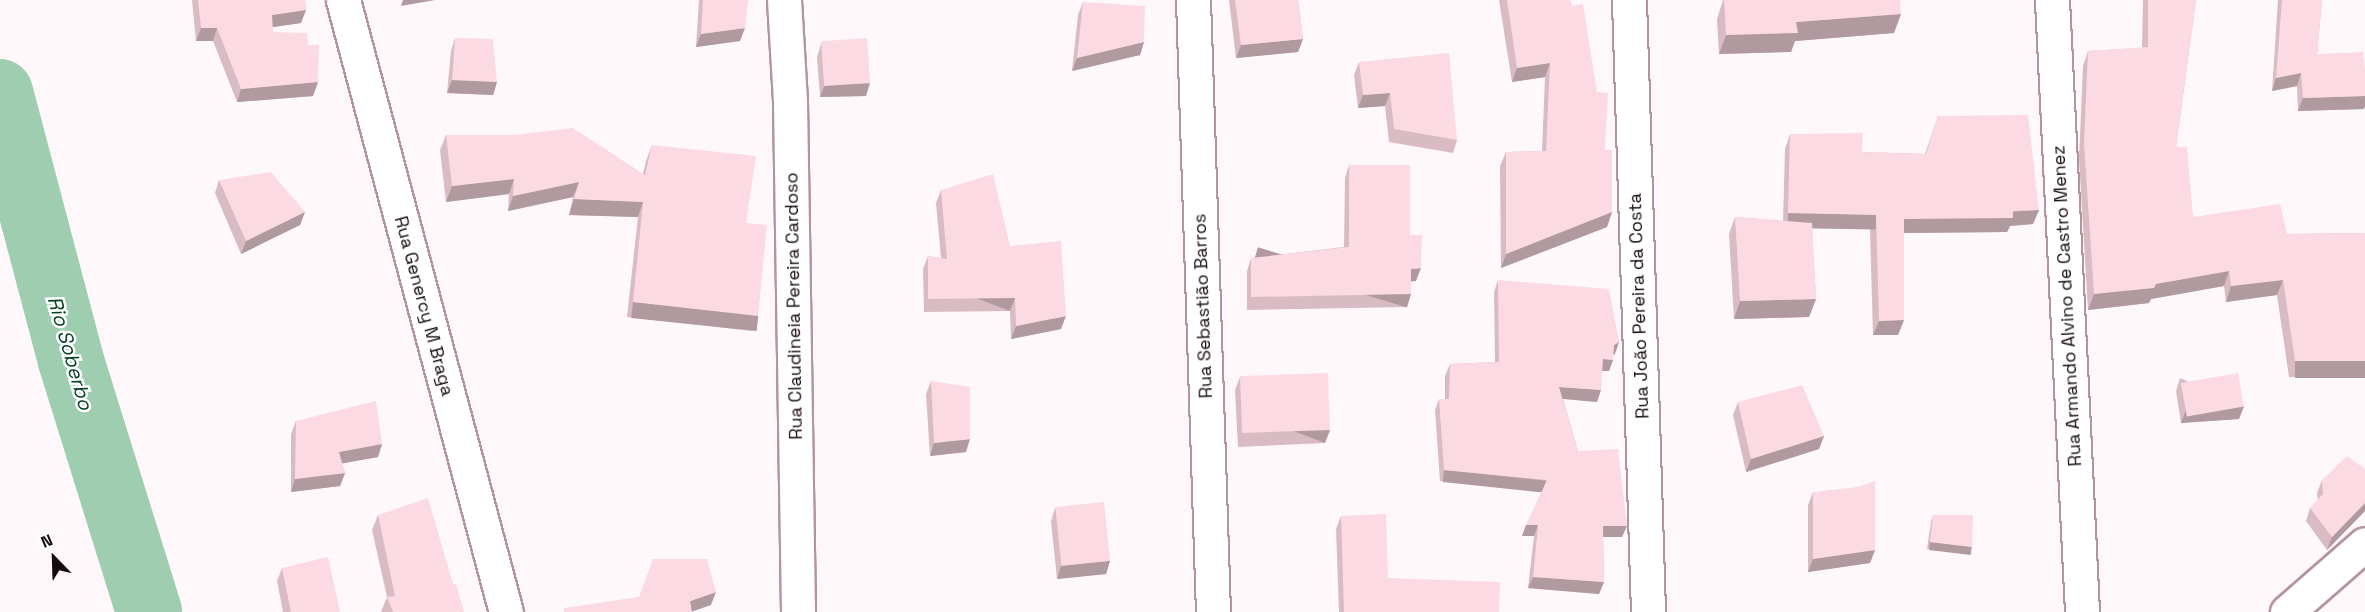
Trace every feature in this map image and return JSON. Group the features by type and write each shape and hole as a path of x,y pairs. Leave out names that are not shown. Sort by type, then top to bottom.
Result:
{"street":[{"name":"Rua Genercy M Braga","path":"343,0 506,612"},
{"name":"Rua Claudineia Pereira Cardoso","path":"784,0 790,102 798,612"},
{"name":"Rua Sebastião Barros","path":"1193,0 1214,612"},
{"name":"Rua João Pereira da Costa","path":"1629,0 1648,612"},
{"name":"Rua Armando Alvino de Castro Menez","path":"2052,0 2082,612"},
{"path":"2287,612 2365,544"}],"building":[{"path":"198,0 305,0 306,10 272,15 273,32 307,33 308,45 319,45 318,82 241,89 217,28 201,28"},
{"path":"703,0 748,0 745,28 701,34"},
{"path":"1235,0 1298,0 1303,39 1241,45"},
{"path":"1507,0 1570,0 1571,6 1583,4 1597,92 1608,93 1605,150 1612,150 1612,212 1506,254 1506,152 1546,151 1550,63 1517,68"},
{"path":"1724,0 1900,0 1901,14 1796,22 1798,33 1726,35"},
{"path":"2148,0 2196,0 2176,147 2187,147 2193,217 2280,204 2287,234 2365,233 2365,361 2295,361 2283,280 2231,286 2229,271 2156,284 2154,288 2094,294 2084,144 2088,51 2148,47"},
{"path":"2282,0 2322,0 2317,54 2363,52 2365,96 2303,98 2301,73 2276,78"},
{"path":"1083,2 1145,6 1144,42 1077,58"},
{"path":"455,38 493,39 497,82 452,80"},
{"path":"867,38 870,83 824,86 821,41"},
{"path":"1449,53 1457,140 1394,129 1390,93 1363,95 1359,62"},
{"path":"2028,115 2039,210 2013,211 2013,218 1904,219 1904,320 1879,321 1876,215 1788,213 1790,134 1863,133 1862,152 1926,154 1938,116"},
{"path":"573,128 645,175 652,145 756,156 746,223 767,225 758,316 633,302 643,202 574,199 579,182 513,196 514,179 452,186 446,135 516,135"},
{"path":"1349,165 1410,165 1410,235 1422,235 1421,268 1411,269 1411,294 1251,297 1251,258 1349,247"},
{"path":"271,172 305,212 246,241 219,180"},
{"path":"993,174 1010,246 1061,241 1066,316 1016,326 1015,298 928,299 928,256 947,259 941,190"},
{"path":"1735,217 1812,223 1816,299 1740,301"},
{"path":"1498,280 1609,289 1619,342 1614,345 1613,360 1603,359 1601,390 1559,387 1578,451 1618,449 1627,526 1603,526 1604,582 1533,577 1538,525 1526,525 1547,480 1444,470 1439,399 1449,399 1450,364 1499,362"},
{"path":"1328,373 1330,430 1242,433 1240,376"},
{"path":"2238,373 2244,406 2187,417 2181,383"},
{"path":"931,381 970,387 970,439 934,443"},
{"path":"1802,385 1824,436 1751,459 1738,402"},
{"path":"376,401 382,444 339,452 345,473 295,479 296,421"},
{"path":"2347,456 2365,469 2365,503 2332,537 2310,508 2323,494 2322,480"},
{"path":"1875,481 1875,550 1813,559 1813,492 1858,487"},
{"path":"428,498 453,584 456,584 464,612 393,612 387,597 395,596 378,515"},
{"path":"1104,502 1110,561 1061,566 1055,507"},
{"path":"1386,514 1388,578 1500,582 1499,612 1344,612 1341,516"},
{"path":"1933,515 1973,515 1972,547 1930,542"},
{"path":"328,557 340,612 291,612 282,568"},
{"path":"653,559 707,559 716,592 690,601 692,612 564,612 564,608 639,597"}],"waterway":[{"name":"Rio Soberbo","path":"0,92 71,361 149,612"}]}
